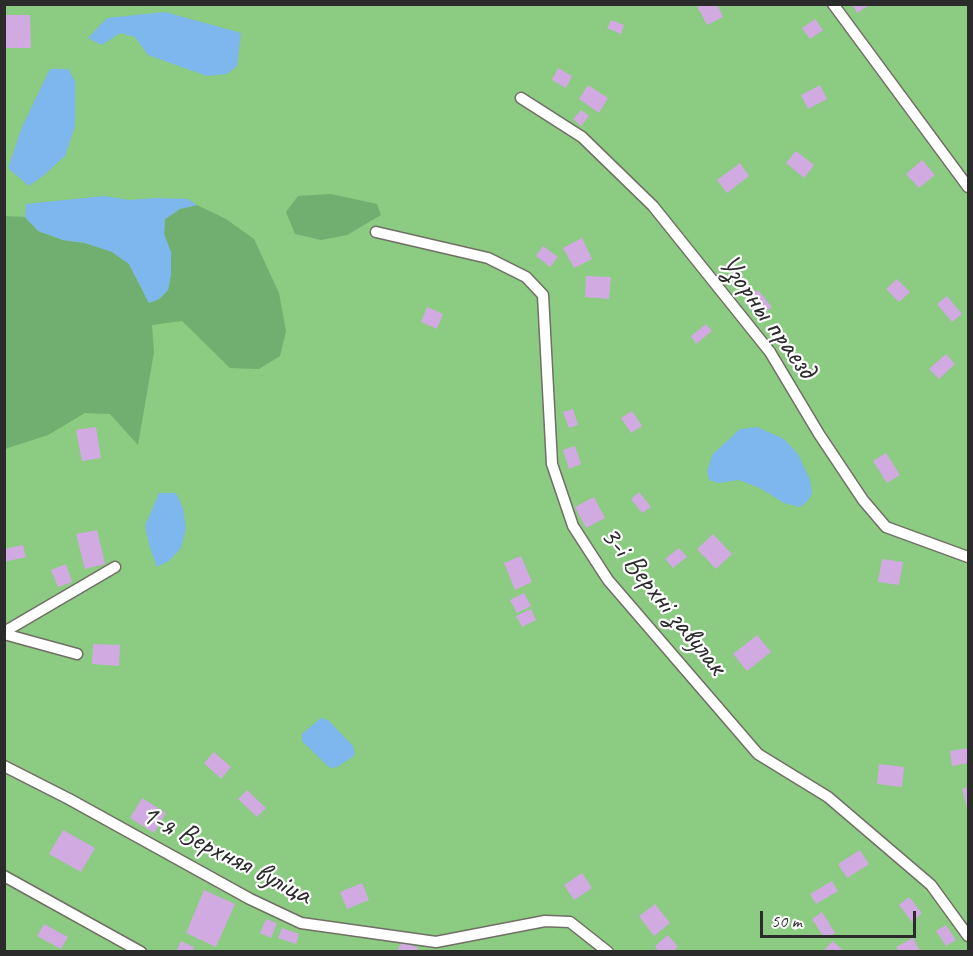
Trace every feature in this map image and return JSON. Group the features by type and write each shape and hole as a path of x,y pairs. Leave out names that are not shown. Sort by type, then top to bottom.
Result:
{"lane":[{"path":"833,4 969,188"},
{"name":"Узорны праезд","path":"521,99 582,137 652,206 770,352 819,434 857,491 886,527 969,557"},
{"name":"3-і Верхні завулак","path":"376,232 488,258 526,277 543,295 552,464 573,526 608,580 758,754 828,797 931,885 969,936"},
{"path":"4,633 115,567"},
{"path":"4,633 77,654"},
{"name":"1-я Верхняя вуліца","path":"4,766 69,799 250,899 301,923 436,942 545,921 570,922 608,951"},
{"path":"4,876 141,951"}],"green space":[{"path":"5,5 968,5 968,951 5,951"},
{"path":"331,194 377,204 381,215 347,235 321,240 295,234 286,212 298,196"},
{"path":"197,205 226,219 254,239 279,293 286,331 280,356 259,369 230,368 182,321 152,325 154,352 138,445 110,414 85,413 48,435 5,449 4,216 25,217 38,231 63,240 85,243 111,251 129,264 149,303 159,299 168,290 171,253 164,234 165,219 180,209"}],"water":[{"path":"165,12 241,33 237,66 227,74 207,76 148,55 135,37 120,33 102,45 88,38 107,18"},
{"path":"50,69 68,69 75,81 75,126 65,156 29,186 8,168 22,127"},
{"path":"104,196 130,200 188,199 197,205 180,209 165,219 164,234 171,252 171,274 168,290 159,299 149,303 129,264 112,252 85,243 63,240 38,231 25,217 26,204"},
{"path":"757,427 784,439 798,454 810,480 812,493 808,501 800,507 784,503 760,488 739,480 719,483 709,480 707,472 712,455 740,429"},
{"path":"159,493 176,493 183,508 186,528 181,548 169,561 157,567 145,526"},
{"path":"321,718 328,720 353,746 355,754 337,767 330,768 302,741 302,734"}],"building":[{"path":"717,4 723,17 707,25 697,6"},
{"path":"852,4 871,4 857,13"},
{"path":"4,15 30,15 31,48 5,48"},
{"path":"815,19 823,30 810,39 802,28"},
{"path":"611,20 624,25 621,34 607,28"},
{"path":"558,68 572,76 566,88 552,80"},
{"path":"588,85 608,98 599,113 579,99"},
{"path":"820,85 827,99 808,109 801,95"},
{"path":"581,110 589,116 581,126 573,119"},
{"path":"796,151 814,165 804,178 786,163"},
{"path":"922,160 935,175 919,188 906,174"},
{"path":"740,163 749,176 727,193 717,180"},
{"path":"582,238 592,259 574,268 563,248"},
{"path":"543,246 558,257 550,267 536,256"},
{"path":"586,276 611,277 609,299 585,297"},
{"path":"897,279 910,292 899,302 886,289"},
{"path":"758,290 772,307 758,318 744,301"},
{"path":"947,296 962,314 952,322 937,304"},
{"path":"427,307 443,314 437,329 421,322"},
{"path":"706,324 712,331 696,344 691,336"},
{"path":"946,354 955,364 939,379 929,369"},
{"path":"573,409 578,425 569,428 563,412"},
{"path":"632,411 642,426 631,433 621,418"},
{"path":"96,427 101,458 82,461 76,430"},
{"path":"575,446 581,464 569,469 563,450"},
{"path":"886,453 900,475 887,483 873,461"},
{"path":"639,492 651,507 642,513 631,499"},
{"path":"594,497 605,518 586,528 575,507"},
{"path":"97,530 105,564 85,569 76,534"},
{"path":"713,534 732,554 716,569 697,549"},
{"path":"23,545 26,557 4,562 4,549"},
{"path":"679,548 687,557 673,568 665,559"},
{"path":"521,556 532,582 515,590 504,563"},
{"path":"882,559 903,562 899,585 878,582"},
{"path":"66,564 72,582 58,587 51,570"},
{"path":"524,593 531,606 517,613 510,600"},
{"path":"531,609 536,620 522,627 516,616"},
{"path":"757,635 771,652 747,671 733,654"},
{"path":"93,644 120,645 119,666 92,664"},
{"path":"968,748 968,763 952,766 950,751"},
{"path":"214,752 231,767 221,779 204,763"},
{"path":"879,764 904,767 902,787 877,784"},
{"path":"968,787 968,813 962,789"},
{"path":"247,790 266,808 257,817 238,799"},
{"path":"142,798 166,813 154,833 130,818"},
{"path":"63,830 95,848 81,872 49,854"},
{"path":"860,850 869,864 847,878 838,864"},
{"path":"582,873 592,888 574,900 564,885"},
{"path":"832,881 838,891 816,904 810,894"},
{"path":"362,883 369,900 347,909 340,892"},
{"path":"204,890 235,904 216,947 186,933"},
{"path":"909,897 922,913 912,922 899,905"},
{"path":"655,904 670,923 654,936 639,916"},
{"path":"822,912 835,933 825,939 812,919"},
{"path":"266,919 277,923 271,938 260,933"},
{"path":"44,924 68,937 61,949 37,936"},
{"path":"946,925 956,940 946,946 936,931"},
{"path":"282,928 299,934 296,944 278,938"},
{"path":"668,935 678,947 672,952 659,952 655,946"},
{"path":"913,938 920,951 899,952 896,947"},
{"path":"181,941 194,947 192,952 176,952"},
{"path":"402,941 418,948 417,952 397,952"},
{"path":"833,941 845,952 828,952 825,949"}]}
